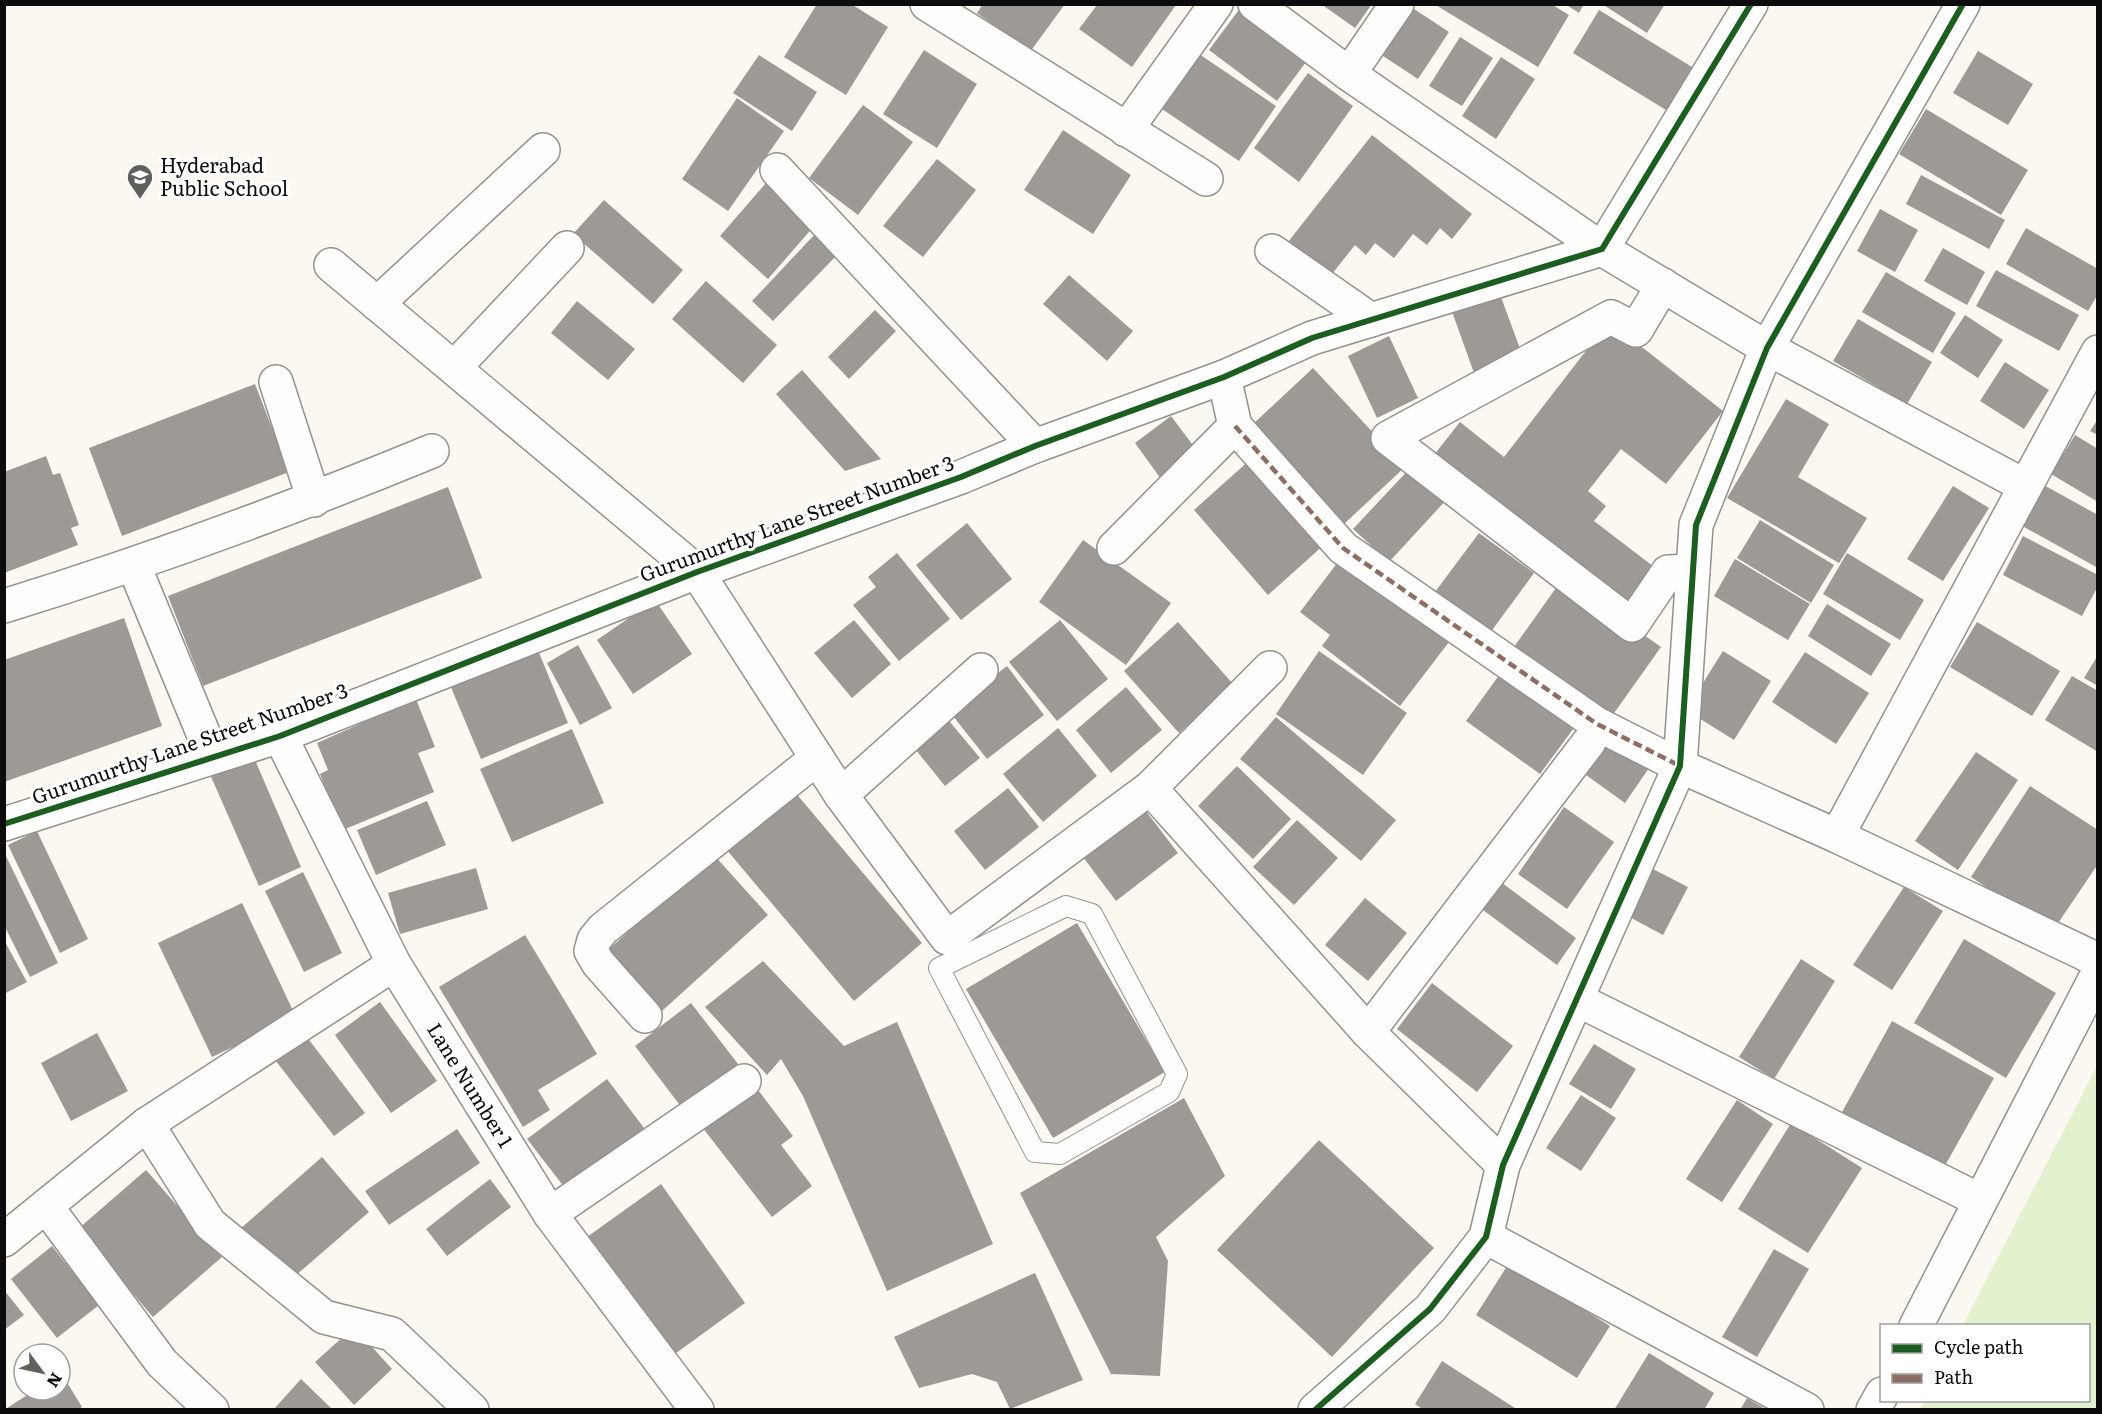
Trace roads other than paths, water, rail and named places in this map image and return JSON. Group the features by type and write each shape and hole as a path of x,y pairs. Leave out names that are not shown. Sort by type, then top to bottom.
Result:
{"street":[{"path":"1126,130 1216,4"},
{"path":"1255,4 1348,74 1602,249 1767,348 2025,486"},
{"path":"1348,74 1397,4"},
{"path":"1602,249 1751,4"},
{"path":"1315,1410 1430,1309 1486,1237 1503,1165 1680,766 1696,525 1767,348 1964,4"},
{"path":"936,7 1206,179"},
{"path":"376,304 543,150"},
{"path":"777,170 1035,446"},
{"path":"454,368 567,248"},
{"name":"Gurumurthy Lane Street Number 3","path":"4,824 280,736 697,572 961,477 1035,446 1224,377 1312,338 1602,249"},
{"path":"1272,250 1371,320"},
{"path":"331,265 697,572 841,795 950,949 1150,788 1270,668"},
{"path":"1663,285 1636,330 1611,317 1388,438 1632,625 1668,572 1693,571"},
{"path":"1838,836 2097,351"},
{"path":"1224,377 1235,426 1343,548 1597,723 1680,766 1838,836 2097,960"},
{"path":"276,382 314,500"},
{"path":"1114,548 1235,426"},
{"path":"4,606 134,566 314,500 432,451"},
{"path":"134,566 213,757"},
{"path":"841,795 981,670"},
{"name":"Lane Number 1","path":"280,736 394,964 550,1214 697,1410"},
{"path":"1368,1032 1589,742"},
{"path":"645,1016 597,963 591,951 594,940 603,929 817,758"},
{"path":"1150,788 1368,1032 1503,1165"},
{"path":"4,1240 147,1124 394,964"},
{"path":"1917,1324 2097,973"},
{"path":"1578,1000 1979,1200"},
{"path":"550,1214 744,1081"},
{"path":"147,1124 210,1224 324,1317 392,1334 472,1410"},
{"path":"46,1206 162,1363 212,1410"},
{"path":"1486,1237 1808,1410"}],"lane":[{"path":"1066,906 1092,914 1177,1074 1169,1092 1060,1154 1035,1152 939,968 950,949 1066,906"}],"place":[{"name":"Hyderabad Public School","path":"140,200"}]}
